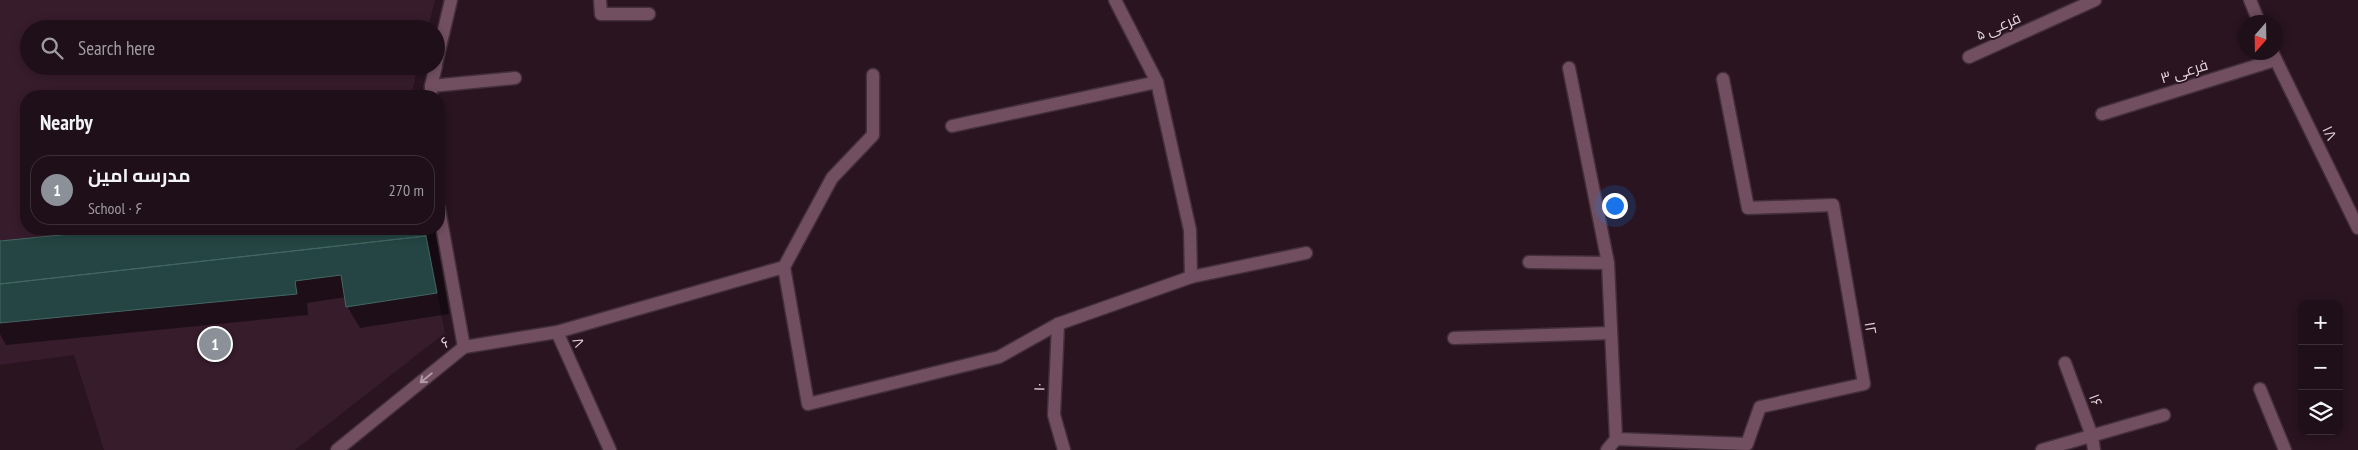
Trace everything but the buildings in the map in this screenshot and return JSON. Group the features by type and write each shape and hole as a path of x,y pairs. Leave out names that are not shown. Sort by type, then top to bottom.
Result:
{"street":[{"path":"445,26 451,0"},
{"path":"600,0 601,14 649,14"},
{"path":"1115,0 1157,82 1190,230 1191,277"},
{"name":"فرعی ۵","path":"1969,57 2095,0"},
{"path":"2250,0 2256,15"},
{"name":"فرعی ۳","path":"2102,114 2262,60"},
{"name":"۱۸","path":"2276,60 2358,228"},
{"path":"1569,68 1608,263 1616,439 1607,450"},
{"path":"431,90 434,75"},
{"path":"873,75 873,135 832,178 784,267 808,404 999,357 1058,324 1191,277 1306,253"},
{"path":"437,90 515,78"},
{"name":"۱۲","path":"1616,439 1747,444 1760,407 1864,384 1833,205 1748,208 1723,78"},
{"path":"952,126 1157,82"},
{"name":"۶","path":"337,450 464,347 444,235"},
{"path":"1529,262 1608,263"},
{"path":"557,332 784,267"},
{"name":"۱۰","path":"1058,324 1054,415 1064,450"},
{"name":"۸","path":"464,347 557,332 610,450"},
{"path":"1454,338 1611,333"},
{"name":"۱۶","path":"2065,363 2092,436 2094,450"},
{"path":"2260,389 2285,450"},
{"path":"2042,450 2164,415"}],"shaded area":[{"path":"0,0 435,0 430,20 20,20 20,75 416,75 412,90 20,90 20,235 426,235 445,333 295,450 104,450 74,355 0,365"}],"place":[{"name":"مدرسه امین","path":"215,344"}]}
